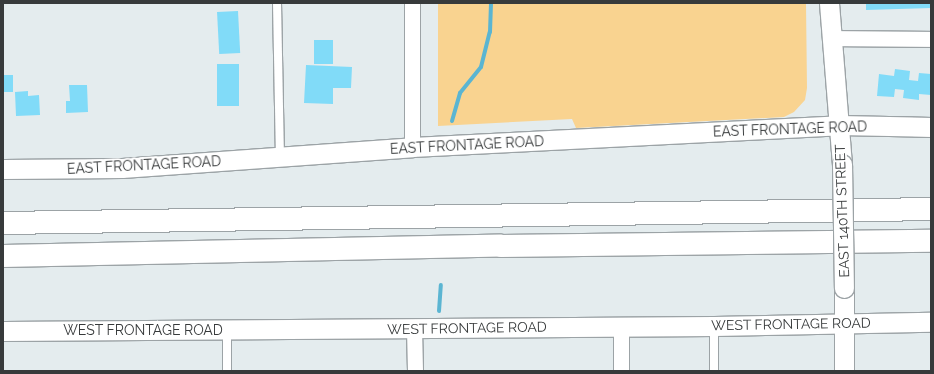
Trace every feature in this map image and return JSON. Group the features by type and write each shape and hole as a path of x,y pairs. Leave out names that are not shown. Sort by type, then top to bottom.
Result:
{"highway":[{"path":"3,223 931,209"},
{"path":"3,256 493,246 931,240"}],"street":[{"path":"412,3 412,148"},
{"name":"EAST 140TH STREET","path":"829,3 842,164 844,371"},
{"path":"832,38 931,39"},
{"name":"EAST FRONTAGE ROAD","path":"3,169 122,168 412,148 839,125 931,127"},
{"name":"WEST FRONTAGE ROAD","path":"3,330 414,329 931,322"},
{"path":"621,326 621,371"},
{"path":"414,329 415,371"}],"lane":[{"path":"277,3 280,157"},
{"path":"714,326 714,371"},
{"path":"227,329 227,371"}],"shaded area":[{"path":"438,3 806,3 807,88 805,100 794,112 784,117 576,128 572,119 438,126"}],"building":[{"path":"866,3 931,3 931,8 866,10"},
{"path":"238,11 240,53 219,54 217,12"},
{"path":"314,40 333,40 333,64 314,64"},
{"path":"217,64 239,64 239,106 217,106"},
{"path":"306,65 352,67 351,88 333,88 333,104 304,103"},
{"path":"895,69 910,71 909,80 918,81 919,73 931,74 931,95 919,94 919,100 903,98 904,90 895,89 894,97 877,96 879,74 894,76"},
{"path":"3,75 13,75 13,92 3,92"},
{"path":"69,85 87,85 88,112 66,113 66,101 70,101"},
{"path":"28,91 28,96 39,95 40,115 16,116 15,92"}],"waterway":[{"path":"452,121 460,93 481,67 490,32 491,3"},
{"path":"439,311 441,285"}]}
